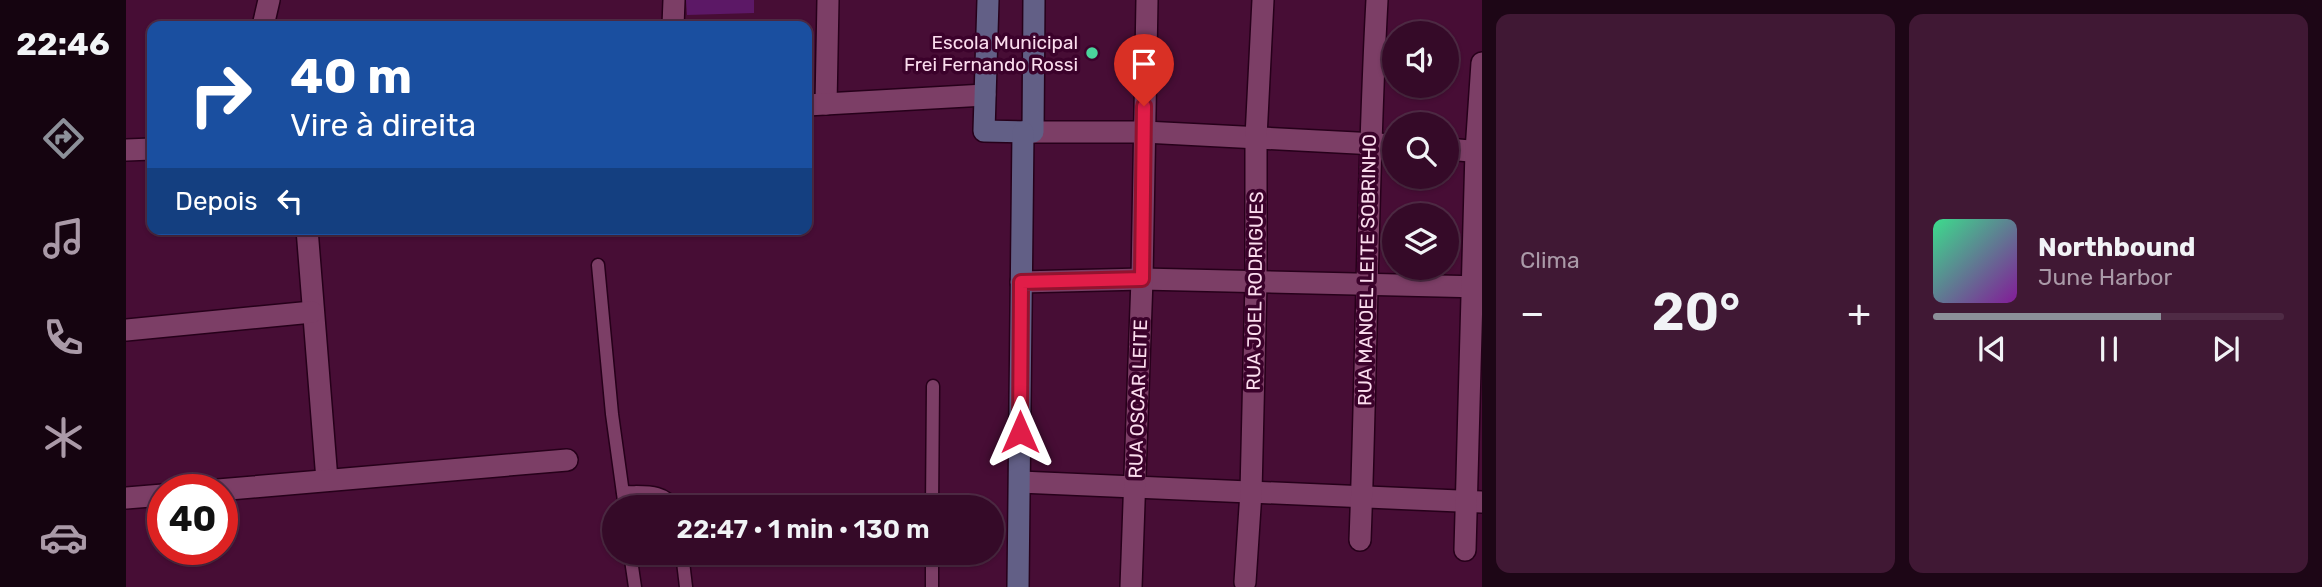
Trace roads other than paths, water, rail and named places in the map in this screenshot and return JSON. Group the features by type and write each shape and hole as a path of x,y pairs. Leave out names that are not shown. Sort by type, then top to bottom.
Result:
{"street":[{"path":"264,21 269,0"},
{"path":"673,21 674,0"},
{"path":"828,0 817,104 985,95"},
{"path":"988,0 984,131 1144,132 1382,144"},
{"path":"1018,587 1021,282 1034,0"},
{"name":"RUA OSCAR LEITE","path":"1131,587 1142,279 1147,0"},
{"name":"RUA JOEL RODRIGUES","path":"1245,582 1251,492 1256,136 1263,0"},
{"name":"RUA MANOEL LEITE SOBRINHO","path":"1360,540 1368,285 1369,143 1377,0"},
{"path":"1465,550 1475,502 1482,63"},
{"path":"126,150 147,149"},
{"path":"1459,150 1479,151"},
{"path":"307,235 327,480"},
{"path":"1021,282 1142,279 1478,287"},
{"path":"126,330 312,312"},
{"path":"238,488 567,460"},
{"path":"1020,482 1475,502"},
{"path":"126,498 147,496"}],"lane":[{"path":"598,265 612,414 623,495"},
{"path":"932,495 933,386"},
{"path":"623,492 662,495"},
{"path":"632,565 635,587"},
{"path":"683,565 686,587"},
{"path":"932,565 932,587"}],"place":[{"name":"Escola Municipal Frei Fernando Rossi","path":"1092,53"}]}
